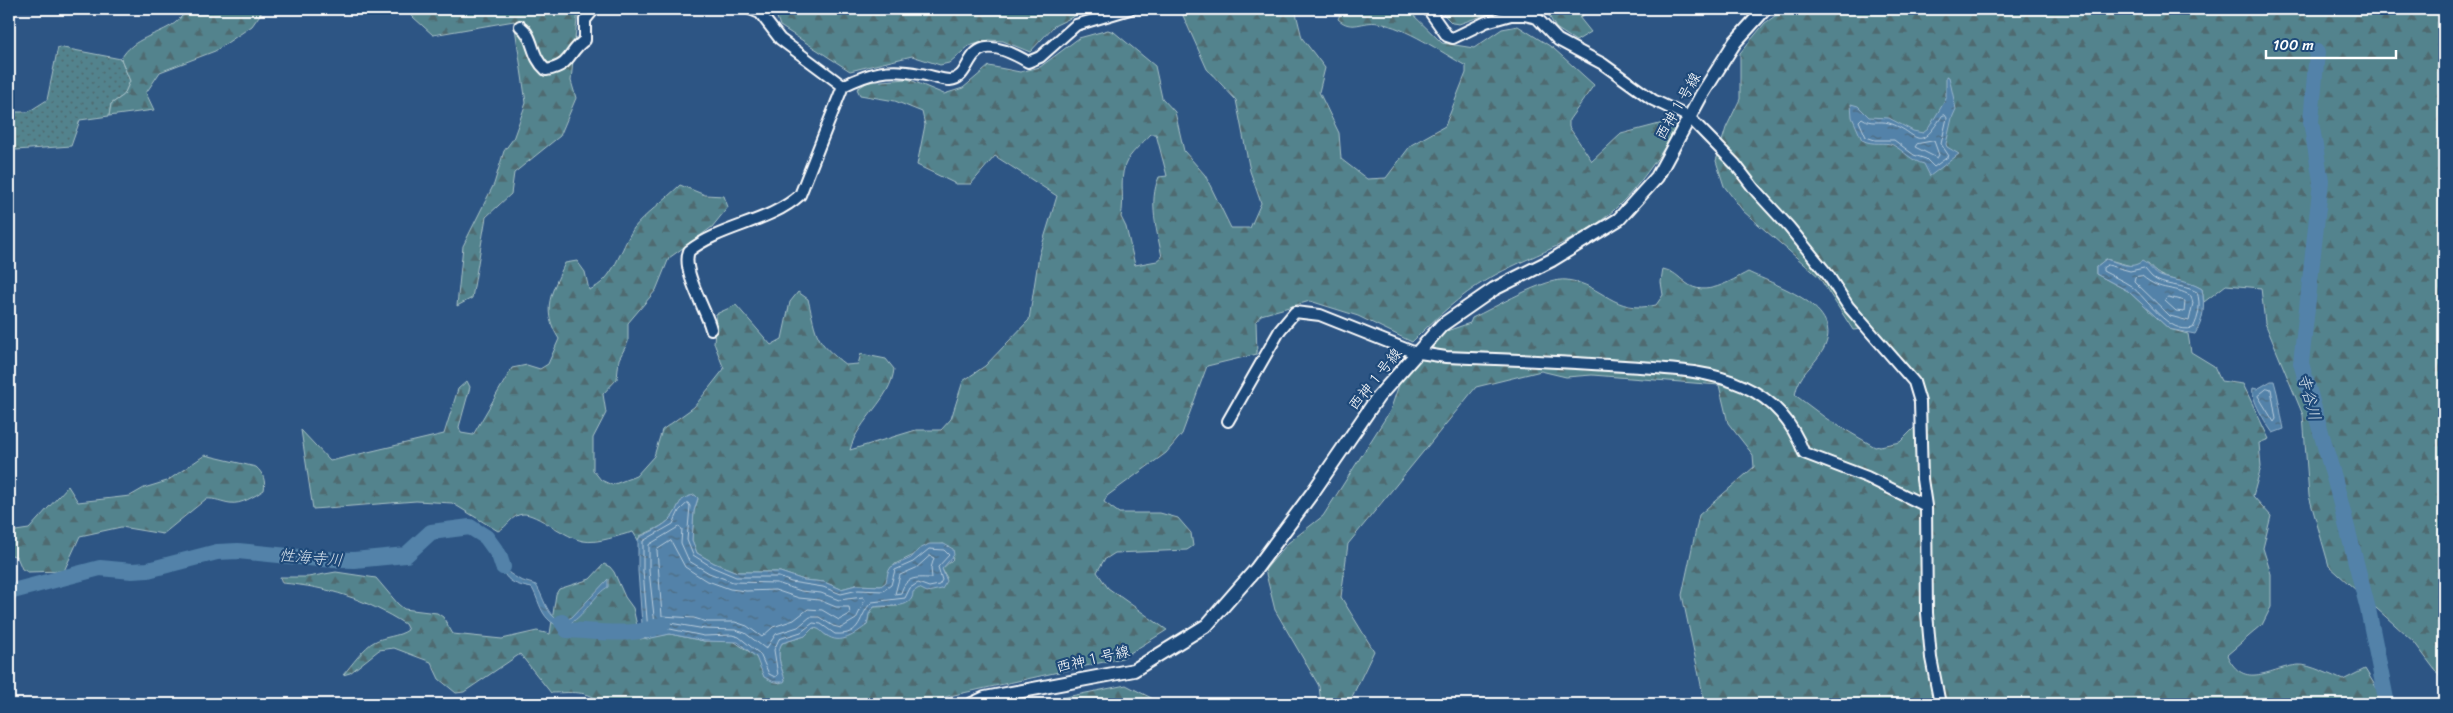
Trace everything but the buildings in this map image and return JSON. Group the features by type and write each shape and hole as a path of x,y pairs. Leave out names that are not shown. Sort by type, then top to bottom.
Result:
{"street":[{"path":"520,26 527,31 538,62 546,70 557,68 570,59 580,43 585,40 585,20 594,9"},
{"path":"750,9 760,13 780,39 843,86"},
{"path":"711,329 688,264 689,251 714,237 789,205 800,195 843,86 880,71 901,70 949,80 958,77 974,54 980,49 994,47 1009,51 1028,62 1040,57 1076,25 1130,9"},
{"path":"1428,9 1447,36 1454,38 1486,22 1511,15 1537,18 1558,40 1603,64 1653,100 1689,117 1735,164 1755,190 1789,227 1828,275 1848,306 1914,382 1920,402 1921,452 1926,506 1927,613 1931,658 1940,704"},
{"name":"西神１号線","path":"972,704 985,698 1134,670 1207,625 1256,570 1313,492 1378,397 1442,325 1494,289 1552,260 1620,220 1657,177 1689,117 1735,42 1765,9"},
{"path":"1228,421 1280,330 1295,312 1320,315 1417,353 1446,357 1665,368 1720,377 1744,386 1766,399 1783,413 1796,432 1804,454 1867,478 1926,506"}],"green space":[{"path":"189,9 264,9 252,26 215,51 160,72 146,93 154,110 109,116 111,104 124,95 130,81 121,59 126,52 139,41 175,23"},
{"path":"404,9 578,9 571,81 576,98 560,136 514,173 511,194 486,217 472,298 457,306 463,246 494,184 504,151 513,139 526,103 514,21 433,35"},
{"path":"774,9 1089,9 1054,26 1030,52 1003,41 989,40 969,46 949,63 940,65 912,56 850,71 780,26"},
{"path":"1180,9 1295,9 1302,38 1325,68 1319,92 1339,133 1341,159 1367,179 1386,178 1411,145 1445,126 1466,73 1466,66 1400,29 1378,23 1348,25 1338,19 1341,12 1355,9 1407,9 1442,43 1474,48 1502,29 1518,26 1553,48 1594,85 1569,120 1569,127 1592,161 1621,134 1667,122 1673,125 1675,132 1632,192 1614,210 1569,240 1504,270 1477,286 1448,308 1412,342 1358,316 1310,301 1261,315 1256,321 1257,354 1207,366 1182,434 1166,453 1107,496 1104,502 1119,513 1160,513 1178,518 1191,533 1193,546 1187,550 1115,553 1104,560 1097,572 1108,588 1167,630 1122,658 945,697 933,704 601,704 596,699 585,694 551,693 520,654 464,692 456,693 439,679 431,662 394,648 379,650 350,673 343,675 370,644 408,630 405,624 361,601 331,591 282,583 280,577 308,577 336,572 376,578 404,609 437,613 443,617 453,634 502,639 537,631 550,634 556,594 559,589 590,579 604,564 614,572 625,597 633,608 640,639 670,634 704,641 732,640 754,655 760,662 764,677 780,683 785,680 779,656 782,643 805,636 813,628 819,629 827,636 867,625 869,614 874,607 898,606 915,589 947,578 942,569 953,559 944,544 935,545 895,564 886,583 882,586 856,585 841,589 824,582 804,580 780,572 737,572 714,563 697,553 692,540 694,511 698,499 695,495 684,498 668,521 640,536 638,540 633,532 589,542 576,539 535,517 523,514 512,519 498,531 452,503 416,501 313,509 301,430 330,461 444,434 458,389 467,381 470,387 459,427 461,433 473,435 512,368 527,365 540,369 548,364 559,339 550,319 550,301 565,263 577,261 585,272 589,290 598,286 616,264 634,228 680,185 705,195 724,196 728,207 712,227 669,258 656,290 628,323 628,342 619,359 617,379 603,394 606,413 593,438 593,470 601,480 612,485 636,476 654,456 662,430 694,407 724,369 714,343 716,314 736,305 771,345 782,339 790,302 798,292 808,299 818,337 846,365 858,364 861,354 886,359 894,369 892,380 887,390 860,429 850,450 916,430 941,430 951,419 963,381 985,366 1029,320 1039,255 1057,196 995,156 971,184 956,184 917,165 925,125 922,112 895,101 860,95 857,89 868,82 908,79 944,94 963,88 989,66 1020,72 1040,67 1079,38 1108,30 1114,32 1155,66 1162,98 1175,112 1184,151 1205,175 1231,228 1250,228 1261,203 1250,171 1236,100 1207,69","holes":["1151,134 1156,134 1167,176 1159,177 1154,196 1154,217 1162,257 1157,261 1135,265 1126,227 1121,217 1123,171 1133,153"]},
{"path":"1438,9 1502,9 1459,24 1452,23"},
{"path":"1539,9 1597,9 1579,17 1591,32 1576,41 1556,28 1549,16"},
{"path":"1617,9 1680,9 1641,13"},
{"path":"1785,9 2444,9 2444,682 2414,642 2329,566 2309,496 2303,415 2265,323 2261,288 2226,285 2204,302 2202,289 2166,278 2148,264 2131,266 2106,259 2096,267 2096,274 2128,291 2169,329 2188,334 2191,352 2214,366 2221,381 2243,384 2269,439 2259,443 2261,467 2253,496 2271,516 2263,548 2271,574 2271,607 2262,625 2227,655 2234,666 2241,672 2258,675 2303,665 2343,680 2365,669 2379,692 2397,704 1705,704 1682,595 1699,515 1754,467 1753,455 1728,423 1719,385 1592,375 1566,377 1541,371 1476,387 1348,544 1341,597 1374,651 1351,699 1345,704 1321,704 1319,686 1275,610 1265,570 1288,543 1323,516 1390,411 1403,373 1432,349 1444,332 1470,323 1472,318 1520,294 1546,283 1567,280 1590,287 1619,303 1641,307 1656,305 1663,295 1661,282 1663,269 1673,273 1693,287 1701,289 1717,286 1748,272 1791,291 1805,300 1817,310 1825,322 1828,335 1823,350 1803,376 1795,395 1827,419 1875,447 1900,442 1927,415 1920,389 1873,328 1853,330 1819,277 1743,211 1724,186 1716,161 1726,128 1740,99 1740,53 1765,23"},
{"path":"58,47 121,59 130,81 124,95 111,104 109,116 80,120 71,146 16,150 9,144 9,112 28,112 47,100"},
{"path":"205,455 256,467 263,477 265,483 264,490 239,503 206,499 163,534 121,527 80,536 64,571 28,572 22,569 17,557 9,554 9,532 29,529 68,486 78,502 130,496 144,488 167,481"},
{"path":"1126,685 1163,704 1031,704"}],"water":[{"path":"1946,76 1949,77 1956,109 1946,144 1947,147 1959,154 1930,176 1924,164 1915,161 1893,145 1870,143 1862,140 1852,117 1851,104 1858,106 1869,117 1889,118 1913,131 1923,133 1928,129 1946,99"},
{"path":"2106,259 2129,265 2138,264 2142,261 2160,276 2191,284 2202,289 2203,312 2195,334 2169,329 2128,291 2096,274 2096,267"},
{"path":"2274,381 2276,387 2284,429 2273,433 2259,411 2253,392 2253,388 2257,389"},
{"path":"695,495 698,498 694,511 692,540 697,553 714,563 737,572 780,572 804,580 824,582 841,589 856,585 881,586 886,582 891,567 911,558 918,550 929,544 944,544 953,549 954,555 942,569 947,581 942,589 927,592 919,588 913,592 909,602 904,604 874,607 869,614 867,625 848,638 832,638 819,629 813,628 805,636 782,643 779,657 784,682 774,682 764,677 756,657 738,642 704,641 670,634 647,639 643,637 638,571 638,540 668,521 684,498"},
{"path":"496,545 509,573 520,580 536,585 549,611 558,619 564,620 572,617 608,579 608,587 574,621 566,625 557,625 543,613 532,588 513,582 504,574 491,548"}],"waterway":[{"name":"寺谷川","path":"2317,52 2311,122 2321,181 2301,363 2335,481 2368,609 2387,704"},
{"name":"性海寺川","path":"9,592 100,568 132,571 148,570 217,552 238,551 319,559 354,560 406,555 431,532 470,527 486,537 499,555 503,567"},
{"name":"性海寺川","path":"562,622 567,630 616,633 641,631 663,624"}]}
